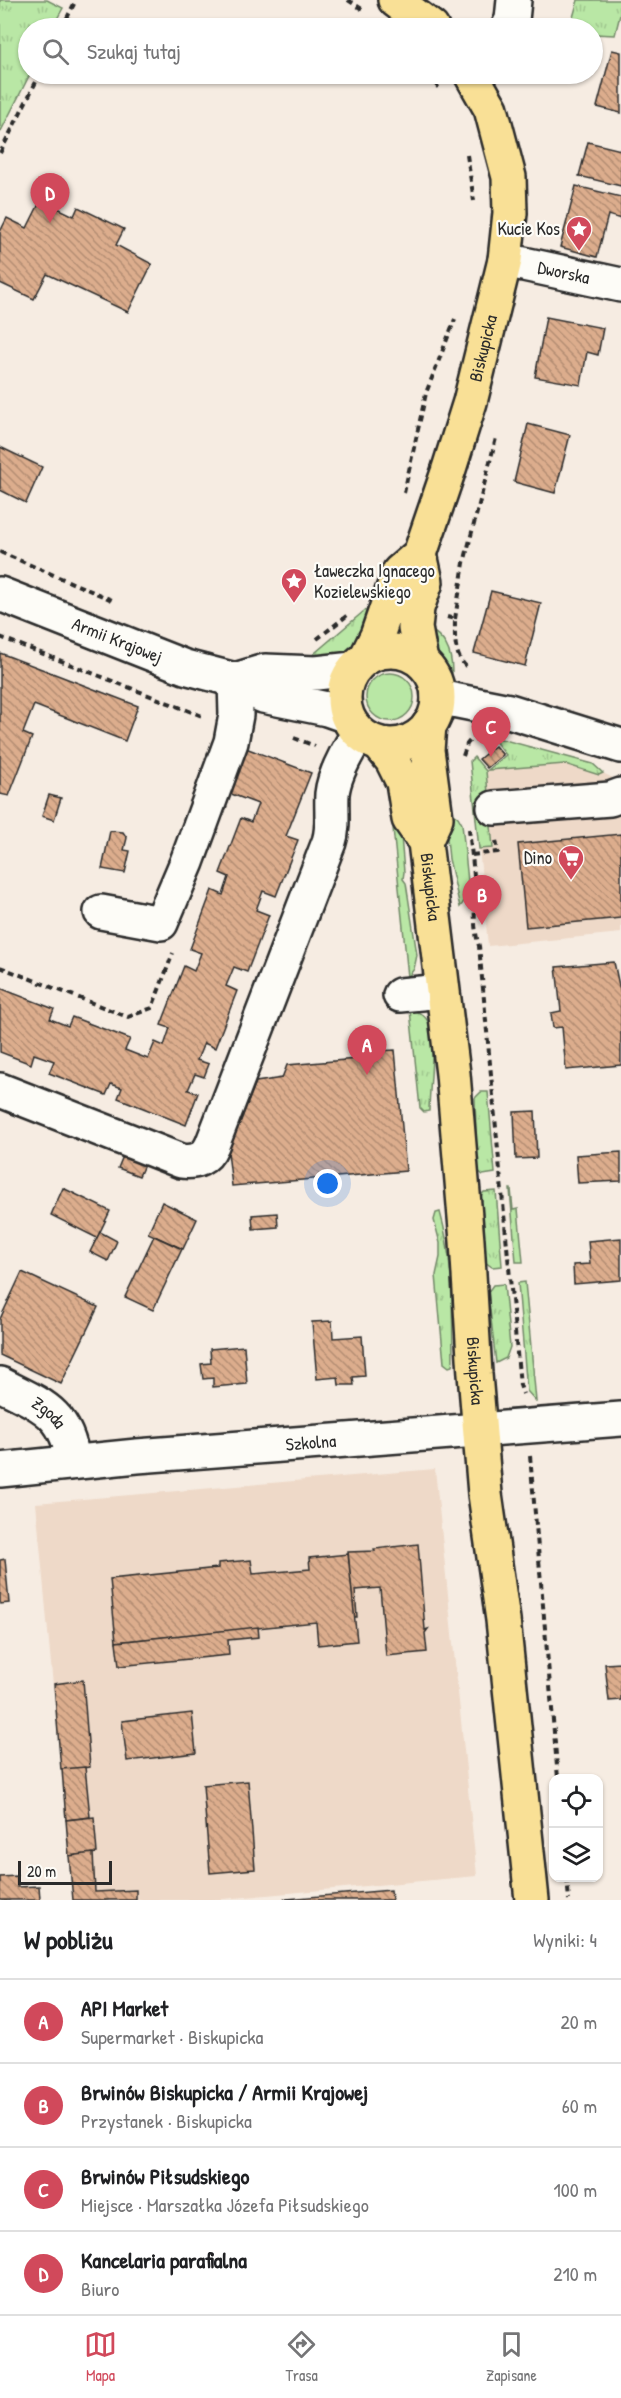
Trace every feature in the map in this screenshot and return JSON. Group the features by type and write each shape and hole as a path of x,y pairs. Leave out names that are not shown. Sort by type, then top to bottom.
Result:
{"main road":[{"path":"395,0 419,18"},
{"name":"Biskupicka","path":"421,661 415,628 417,608 426,582 420,554 470,402 505,260 510,213 509,177 500,136 491,109 477,84"},
{"name":"Biskupicka","path":"360,662 377,636 399,572 420,554"},
{"path":"385,650 395,650 421,661 432,674 434,711 411,741 395,745 362,731 343,692 360,662 385,650"},
{"name":"Biskupicka","path":"425,842 436,818 427,750 434,711"},
{"name":"Biskupicka","path":"362,731 392,760 403,782 409,819 425,842 453,1074 485,1494 503,1620 532,1900"}],"street":[{"path":"512,18 514,0"},
{"name":"Dworska","path":"505,260 621,285"},
{"name":"Armii Krajowej","path":"0,594 184,667 235,680 263,696 327,709 362,731"},
{"path":"101,912 161,923 187,862 231,742 236,715 235,680 265,671 316,674 360,662"},
{"path":"434,711 509,711 621,746"},
{"path":"0,1090 181,1161 197,1160 207,1154 329,842 332,832 333,787 345,757 362,731"},
{"path":"481,816 610,799 621,795"},
{"path":"400,995 442,991"},
{"name":"Zgoda","path":"0,1384 36,1402 59,1419 69,1438 73,1462"},
{"name":"Szkolna","path":"0,1470 73,1462 621,1419"}],"path":[{"path":"67,18 76,0"},
{"path":"0,153 35,84"},
{"path":"436,84 445,98"},
{"path":"466,150 475,203"},
{"path":"402,502 426,393 458,310"},
{"path":"471,669 465,666 458,656 455,638 456,619 464,563 496,435"},
{"path":"0,552 119,603"},
{"path":"313,642 355,608"},
{"path":"446,616 456,619"},
{"path":"0,637 213,721 224,710 236,715"},
{"path":"463,758 467,744 478,731"},
{"path":"481,816 473,915 479,946 520,1385 525,1398"},
{"path":"529,1450 558,1774"},
{"path":"567,1882 569,1900"}],"shaded area":[{"path":"562,761 603,773 621,782 621,933 488,946 473,780 486,769"},
{"path":"435,1469 477,1876 212,1900 73,1900 36,1503"}],"green space":[{"path":"0,0 47,0 63,8 58,18 18,18 18,84 25,84 0,133"},
{"path":"578,0 621,0 621,11 615,35 603,34 603,18 573,18"},
{"path":"370,606 358,642 353,648 338,656 309,658"},
{"path":"426,627 438,635 446,645 451,658 452,672 432,649"},
{"path":"390,673 407,680 414,697 407,714 390,721 373,714 366,697 373,680"},
{"path":"497,738 593,764 603,773 599,775 565,764 488,770 506,755 494,740"},
{"path":"474,757 486,771 493,848 479,849 470,761"},
{"path":"444,807 458,817 462,824 469,891 460,907 449,859"},
{"path":"399,812 403,879 406,883 417,955 414,969 408,977 392,818"},
{"path":"410,1010 418,1012 425,1018 431,1031 429,1111 424,1112 420,1108"},
{"path":"481,1092 488,1092 495,1173 483,1175 477,1170 475,1098"},
{"path":"510,1189 513,1210 518,1209 523,1262 516,1262"},
{"path":"496,1191 502,1266 492,1267 485,1262 484,1225 481,1222 479,1198 484,1192"},
{"path":"440,1212 448,1249 451,1286 453,1360 452,1366 449,1367 444,1363 436,1275 440,1243 434,1220 436,1213"},
{"path":"525,1282 536,1401 527,1391 518,1283"},
{"path":"504,1284 510,1347 506,1358 496,1363 488,1292 493,1285"}],"building":[{"path":"612,50 621,52 621,113 597,107"},
{"path":"588,142 621,150 621,186 579,176"},
{"path":"576,186 621,197 621,219 608,215 597,257 560,247"},
{"path":"41,200 74,216 78,207 124,229 116,245 152,264 128,312 47,274 34,299 0,283 0,232 7,218 27,228"},
{"path":"546,317 603,328 598,355 587,352 581,385 535,377"},
{"path":"528,424 570,435 555,493 514,482"},
{"path":"0,447 42,467 26,503 0,490"},
{"path":"491,591 541,603 525,666 474,653"},
{"path":"0,653 138,706 125,741 34,705 23,733 32,737 9,796 0,794"},
{"path":"495,746 503,755 487,768 479,759"},
{"path":"243,747 311,773 286,836 298,840 276,896 263,891 256,910 269,915 247,972 234,967 226,986 237,991 215,1048 204,1043 197,1060 209,1064 204,1077 195,1074 188,1090 198,1093 186,1125 118,1098 122,1088 111,1084 106,1095 49,1073 54,1061 34,1054 31,1064 0,1052 0,988 54,1009 50,1019 68,1026 72,1017 130,1039 125,1050 148,1059 155,1042 164,1046 170,1028 161,1025 184,966 194,971 201,953 190,949 212,890 223,895 229,877 220,873 241,818 251,822 258,804 226,792"},
{"path":"49,795 61,798 54,820 42,816"},
{"path":"110,831 123,832 127,838 124,850 130,851 125,873 102,869"},
{"name":"Dino","path":"621,834 621,918 526,927 518,844"},
{"path":"614,962 621,995 621,1065 566,1070 562,1027 553,1028 551,1013 561,1011 556,967"},
{"path":"395,1050 406,1171 232,1186 228,1152 256,1082 282,1078 287,1065 380,1057 378,1051"},
{"path":"535,1111 537,1158 516,1159 514,1112"},
{"path":"621,1152 621,1181 578,1183 576,1155"},
{"path":"123,1156 144,1165 139,1176 118,1168"},
{"path":"63,1188 110,1211 97,1238 51,1215"},
{"path":"162,1202 197,1219 183,1249 148,1233"},
{"path":"277,1213 278,1227 253,1229 252,1215"},
{"path":"100,1232 117,1241 108,1261 90,1252"},
{"path":"154,1236 182,1249 153,1310 125,1297"},
{"path":"621,1238 621,1280 574,1284 573,1265 590,1264 588,1241"},
{"path":"22,1272 98,1307 61,1384 0,1355 0,1319"},
{"path":"332,1321 333,1338 362,1336 365,1376 353,1377 354,1385 339,1385 338,1377 317,1379 312,1322"},
{"path":"244,1346 247,1384 213,1387 213,1378 203,1379 201,1364 211,1363 210,1349"},
{"path":"418,1544 425,1630 428,1629 425,1633 427,1652 386,1656 380,1588 355,1590 357,1617 354,1617 348,1552 375,1551 374,1549"},
{"path":"348,1554 357,1641 318,1645 316,1622 116,1642 110,1579 218,1568 218,1563 251,1560 253,1574 310,1569 309,1558"},
{"path":"5,1559 9,1603 0,1604 0,1560"},
{"path":"258,1627 259,1637 228,1640 229,1655 119,1666 116,1642"},
{"path":"621,1663 621,1700 609,1701 605,1664"},
{"path":"83,1680 90,1767 61,1770 54,1684"},
{"path":"192,1713 196,1753 127,1761 122,1721"},
{"path":"85,1767 90,1817 66,1820 62,1769"},
{"path":"248,1781 255,1869 210,1873 203,1785"},
{"path":"94,1817 97,1853 69,1856 66,1820"},
{"path":"93,1853 95,1892 136,1890 136,1900 73,1900 69,1856"},
{"path":"17,1876 17,1887 39,1886 40,1900 0,1900 0,1877"},
{"path":"391,1890 392,1900 285,1899"}],"place":[{"name":"Kancelaria parafialna","path":"50,223"},
{"name":"Kucie Kos","path":"579,252"},
{"name":"Ławeczka Ignacego Kozielewskiego","path":"294,604"},
{"name":"Brwinów Piłsudskiego","path":"491,757"},
{"name":"Dino","path":"571,881"},
{"name":"Brwinów Biskupicka / Armii Krajowej","path":"482,925"},
{"name":"API Market","path":"367,1075"}]}
